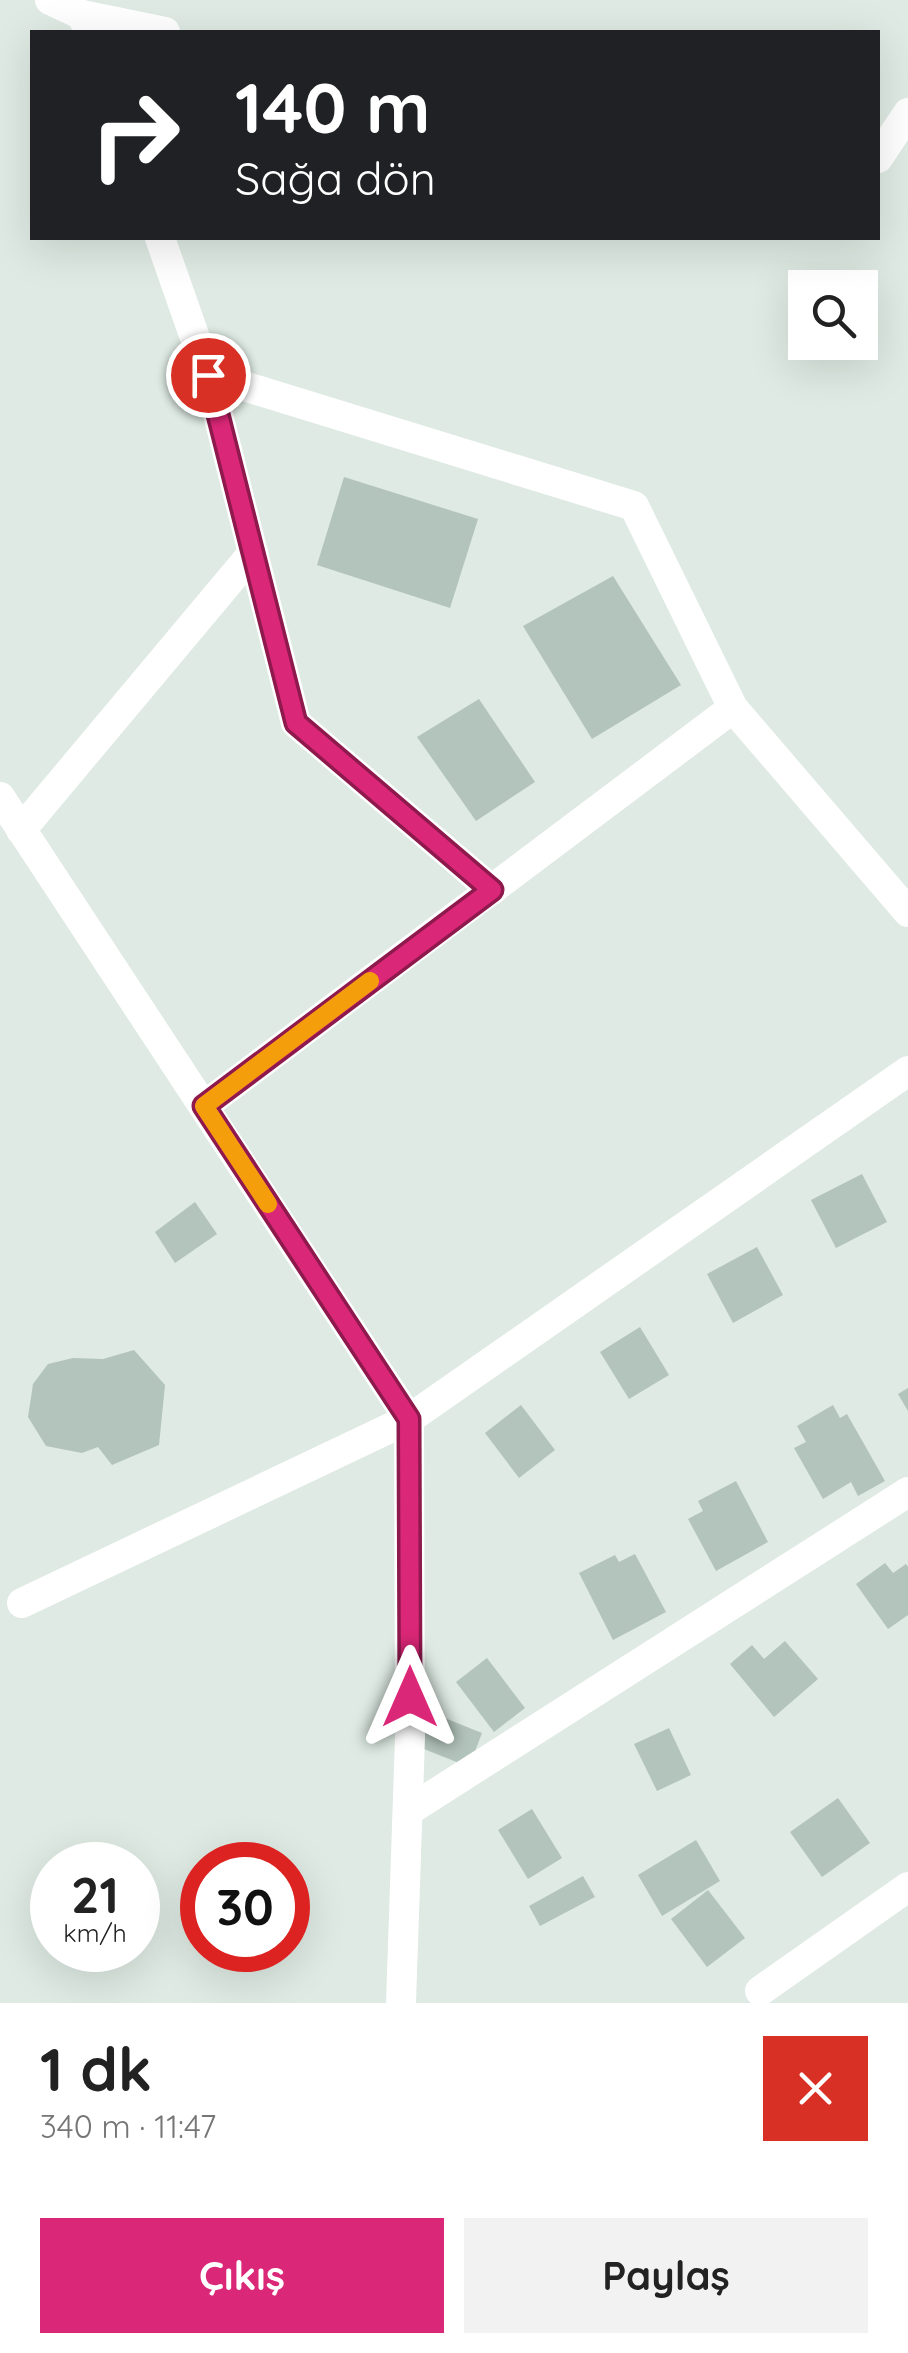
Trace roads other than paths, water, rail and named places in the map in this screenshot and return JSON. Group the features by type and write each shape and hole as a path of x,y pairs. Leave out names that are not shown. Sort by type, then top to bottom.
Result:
{"street":[{"path":"50,0 91,16 157,30"},
{"path":"880,155 908,113"},
{"path":"161,240 208,375 296,723 492,890"},
{"path":"208,375 634,506 733,708 908,912"},
{"path":"21,830 253,553"},
{"path":"204,1106 733,708"},
{"path":"0,797 409,1419 408,1810 400,2003"},
{"path":"22,1603 409,1419 908,1071"},
{"path":"408,1810 908,1492"},
{"path":"760,1991 908,1887"}]}
